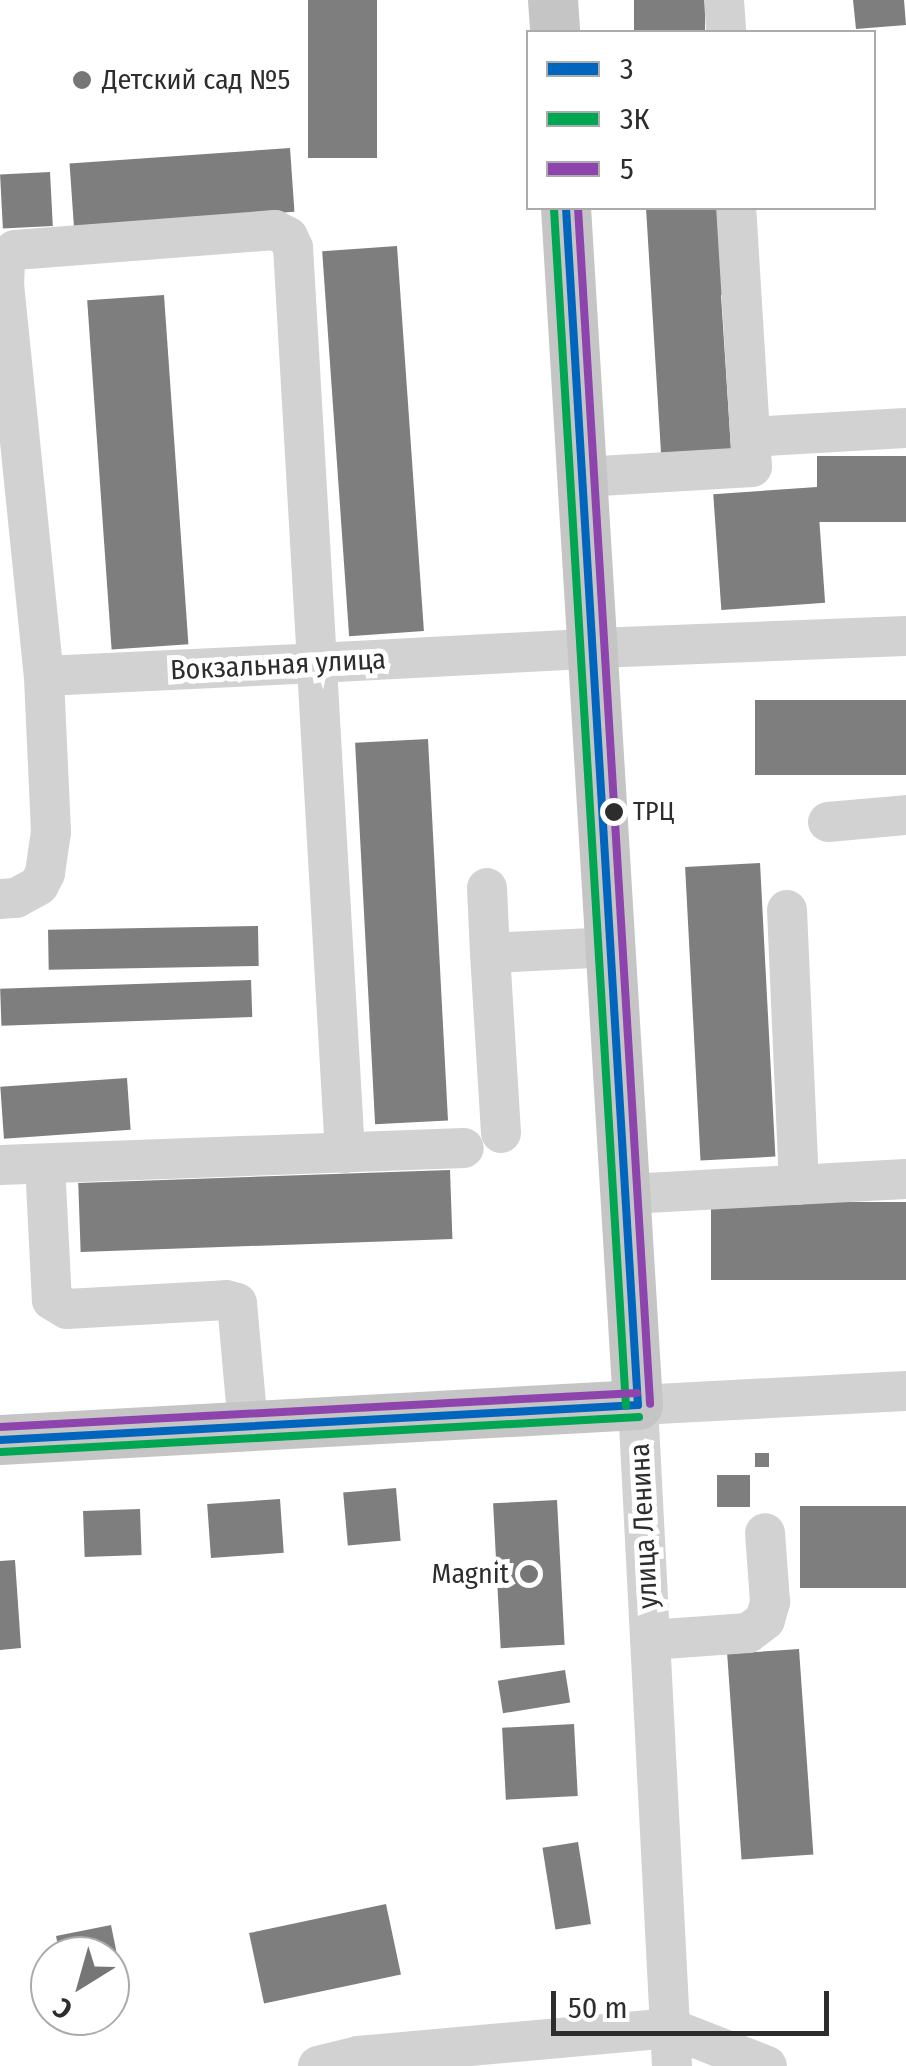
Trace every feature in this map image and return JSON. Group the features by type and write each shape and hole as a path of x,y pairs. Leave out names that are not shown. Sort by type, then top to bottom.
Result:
{"main road":[{"path":"553,0 555,30"},
{"name":"улица Ленина","path":"566,210 638,1405"},
{"path":"0,1440 638,1405"}],"street":[{"path":"724,0 726,30"},
{"path":"584,477 752,468 736,210"},
{"path":"0,898 16,898 39,885 45,873 51,832 44,676 4,284 5,260 15,250 275,230 288,238 293,248 345,1152"},
{"path":"750,436 906,428"},
{"name":"Вокзальная улица","path":"44,676 906,636"},
{"path":"828,822 906,816"},
{"path":"0,1165 345,1152 482,1141 490,954 487,888"},
{"path":"786,910 799,1185"},
{"path":"490,954 613,948"},
{"path":"45,1164 52,1300 66,1309 226,1300 237,1303 248,1426"},
{"path":"628,1194 906,1178"},
{"path":"638,1405 906,1391"},
{"name":"улица Ленина","path":"638,1405 671,2047"},
{"path":"650,1640 748,1633 765,1620 770,1602 765,1533"},
{"path":"318,2066 358,2056 671,2047 767,2066"}],"building":[{"path":"308,0 377,0 377,158 308,158"},
{"path":"634,0 705,0 705,30 634,30"},
{"path":"853,0 904,0 906,25 856,29"},
{"path":"290,148 294,212 74,227 70,163"},
{"path":"50,172 53,226 3,229 0,175"},
{"path":"646,210 730,210 735,294 721,295 731,449 661,453"},
{"path":"397,246 424,631 349,636 322,251"},
{"path":"164,295 188,644 112,650 87,300"},
{"path":"817,456 906,456 906,522 817,522"},
{"path":"817,487 825,603 721,610 713,494"},
{"path":"755,700 906,700 906,775 755,775"},
{"path":"428,739 448,1120 375,1124 355,743"},
{"path":"760,863 775,1157 700,1161 685,867"},
{"path":"258,926 259,966 49,970 48,930"},
{"path":"251,980 252,1017 1,1026 0,989"},
{"path":"127,1078 131,1130 4,1139 0,1087"},
{"path":"450,1170 452,1239 81,1252 78,1183"},
{"path":"711,1202 906,1202 906,1280 711,1280"},
{"path":"755,1453 769,1453 769,1467 755,1467"},
{"path":"717,1475 750,1475 750,1507 717,1507"},
{"path":"396,1488 401,1541 348,1545 343,1493"},
{"path":"280,1499 284,1553 211,1558 207,1504"},
{"name":"Magnit","path":"557,1500 565,1645 501,1648 493,1503"},
{"path":"800,1506 906,1506 906,1588 800,1588"},
{"path":"140,1509 142,1555 85,1557 83,1511"},
{"path":"15,1560 21,1648 0,1650 0,1561"},
{"path":"799,1649 813,1854 742,1860 727,1654"},
{"path":"565,1670 570,1703 503,1713 498,1681"},
{"path":"574,1724 578,1796 506,1800 502,1728"},
{"path":"578,1842 591,1924 555,1930 542,1848"},
{"path":"386,1904 401,1974 264,2004 249,1933"},
{"path":"111,1925 113,1936 56,1936"}],"transit line":[{"name":"3К","path":"554,210 626,1406"},
{"name":"3","path":"566,210 638,1405"},
{"name":"5","path":"578,210 650,1404"},
{"name":"5","path":"0,1427 637,1393"},
{"name":"3","path":"0,1440 638,1405"},
{"name":"3К","path":"1,1452 639,1417"}],"place":[{"name":"Детский сад №5","path":"82,80"},
{"name":"ТРЦ","path":"614,812"},
{"name":"Magnit","path":"529,1574"}]}
